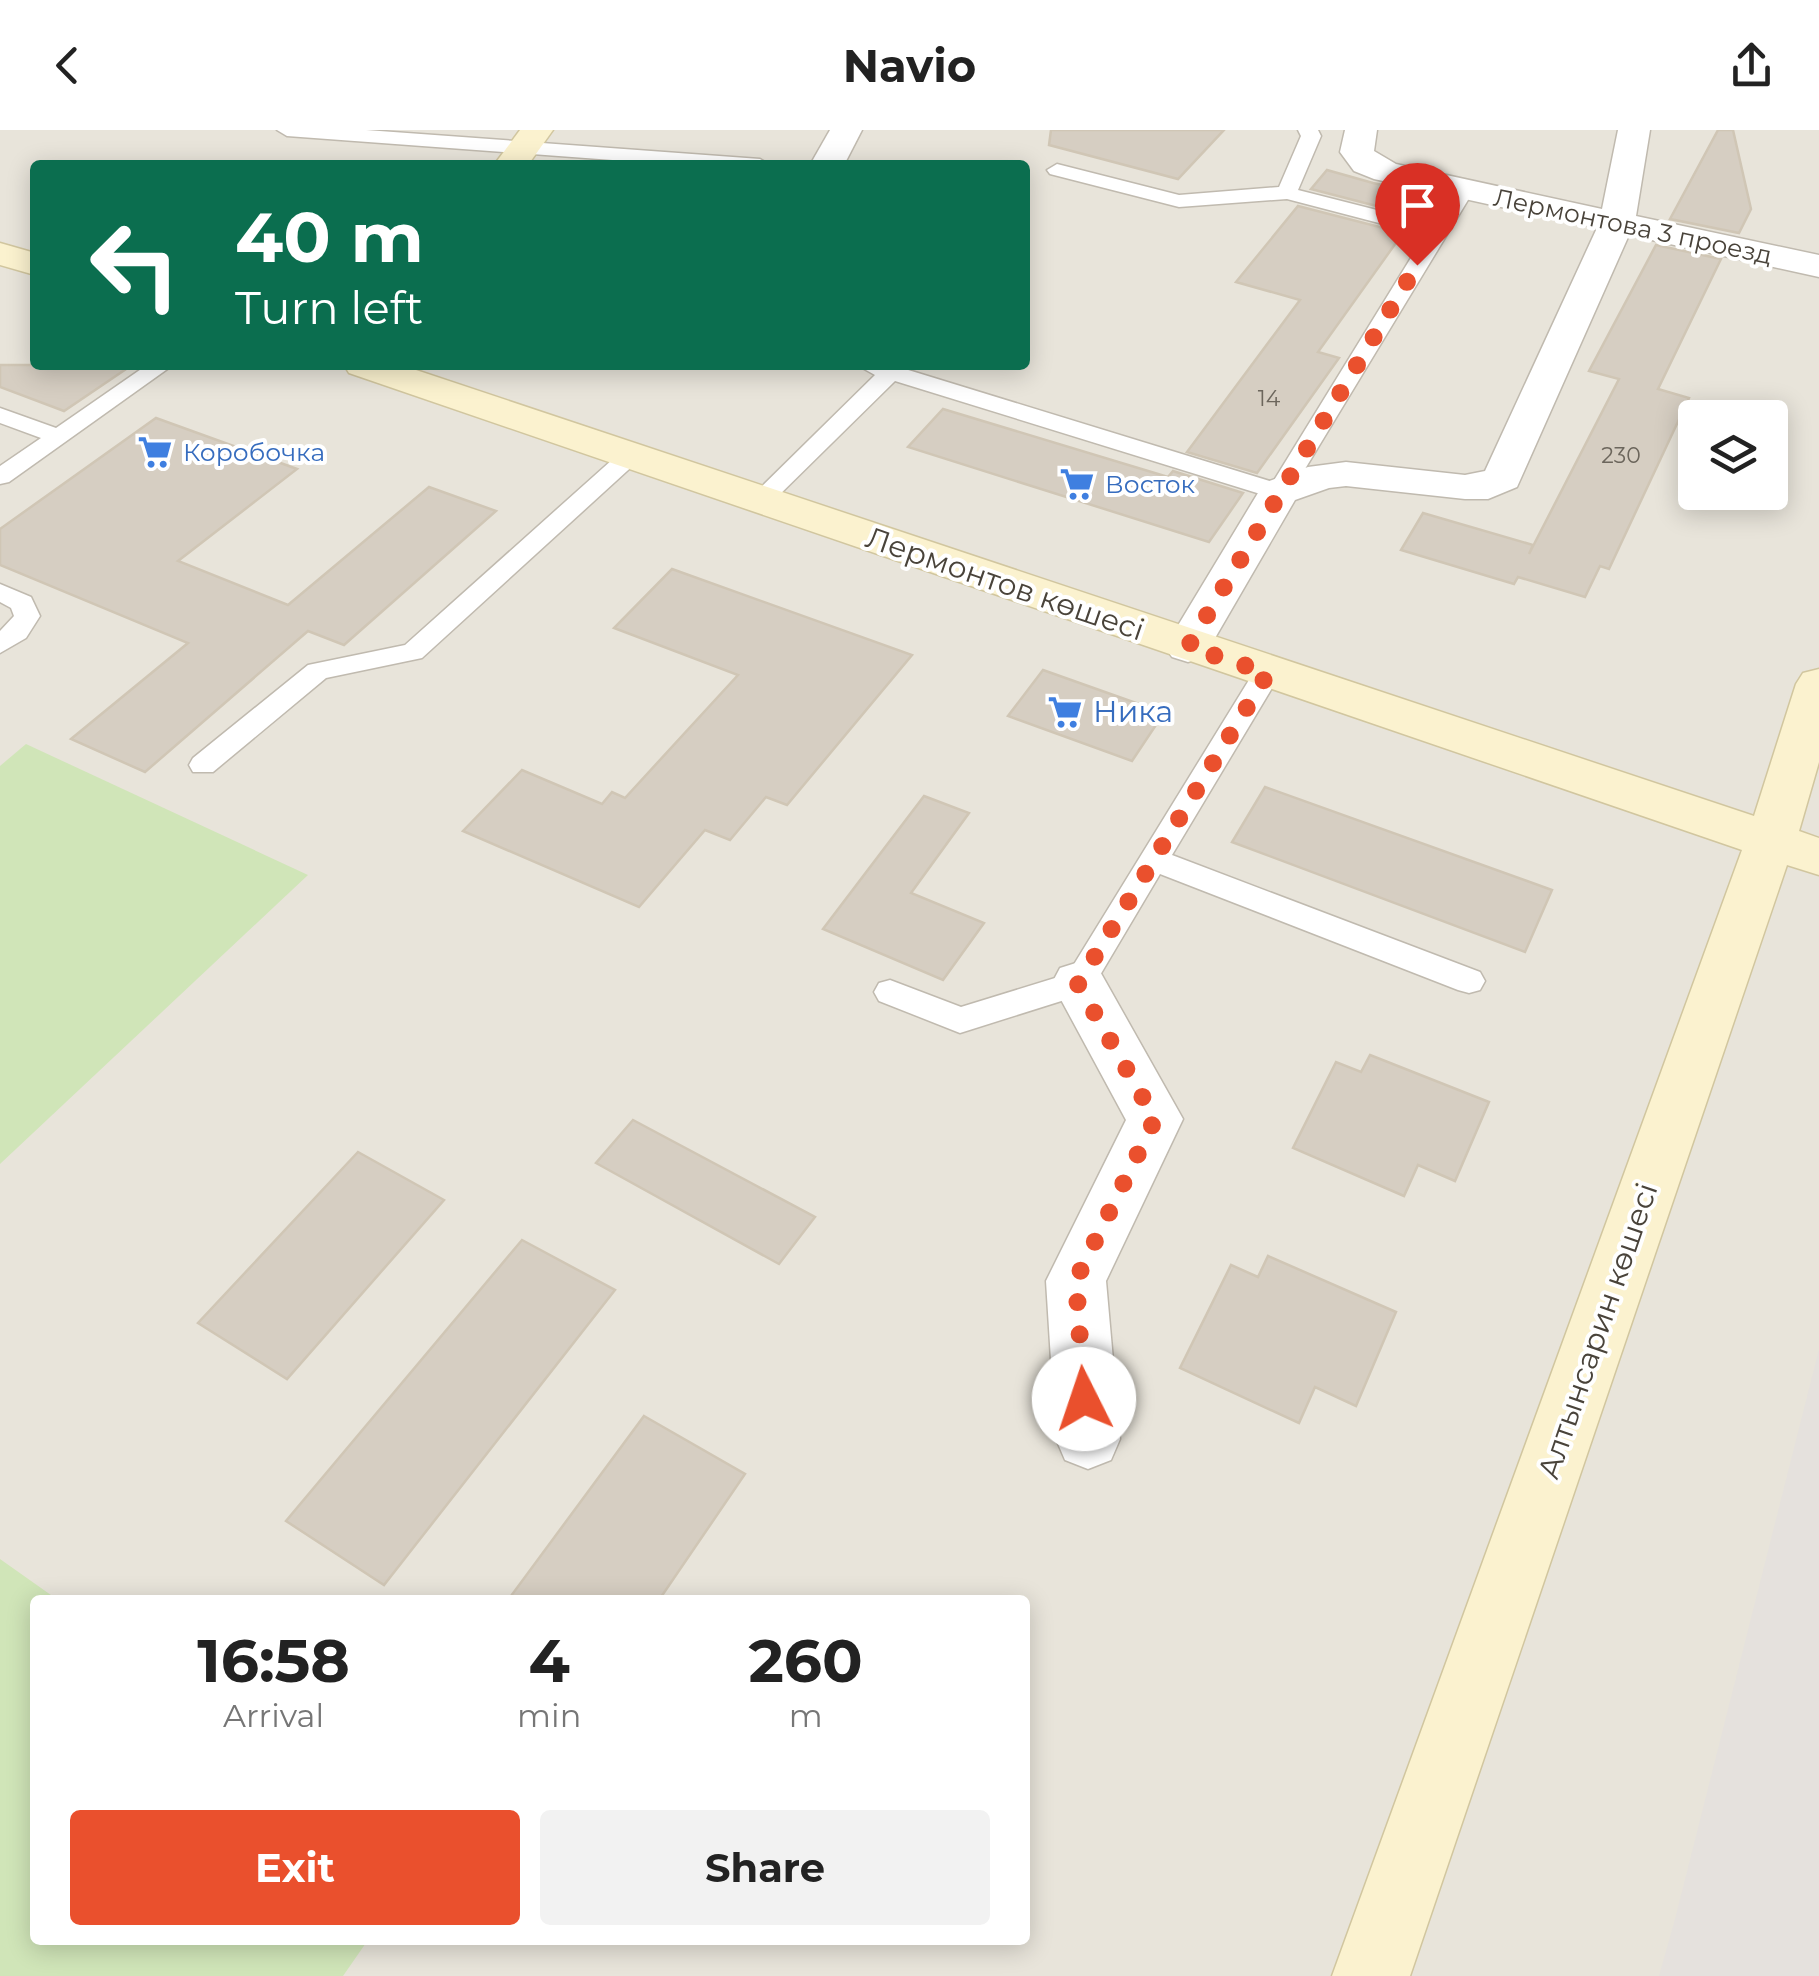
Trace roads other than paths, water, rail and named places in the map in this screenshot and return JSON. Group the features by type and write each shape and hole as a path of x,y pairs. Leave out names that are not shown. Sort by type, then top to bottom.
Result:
{"street":[{"path":"830,160 846,130"},
{"name":"Лермонтова 3 проезд","path":"1361,130 1358,152 1366,164 1386,172 1819,266"},
{"path":"1188,647 1280,492 1322,476 1346,474 1465,487 1488,487 1502,478 1617,224 1634,130"},
{"path":"0,254 30,263"},
{"name":"Лермонтов көшесі","path":"378,370 1795,849"},
{"name":"Алтынсарин көшесі","path":"1371,1976 1795,849 1819,684"},
{"path":"1078,984 1155,1119 1076,1280 1088,1438"}],"lane":[{"path":"287,130 695,160"},
{"path":"1287,193 1311,136 1308,130"},
{"path":"1057,170 1179,202 1287,193 1436,232"},
{"path":"886,370 1280,492 1464,190"},
{"path":"0,477 155,370"},
{"path":"760,500 878,370"},
{"path":"0,414 57,436"},
{"path":"203,766 318,671 414,652 630,456"},
{"path":"0,592 22,603 27,616 17,632 0,644"},
{"path":"890,992 960,1020 1078,984 1268,673"},
{"path":"1154,860 1468,981"}],"place":[{"name":"Коробочка","path":"155,452"},
{"name":"Восток","path":"1077,484"},
{"name":"Ника","path":"1065,712"}]}
